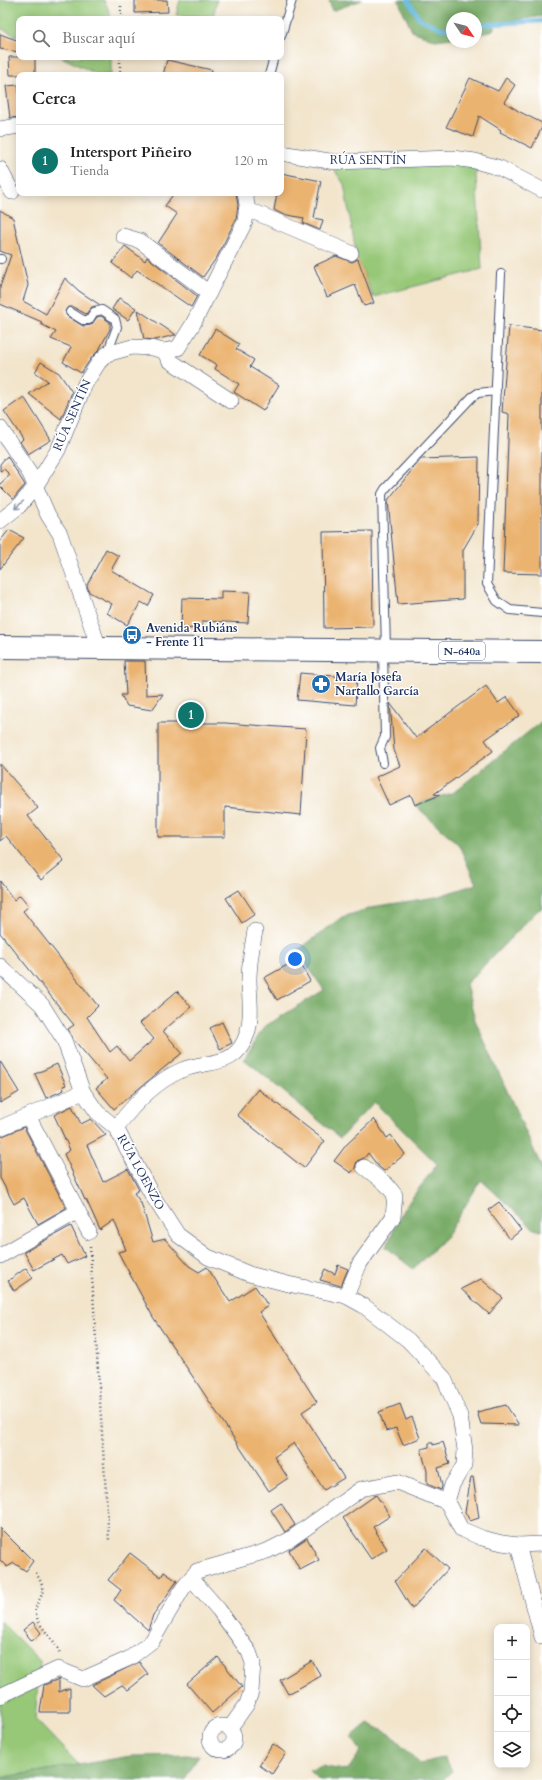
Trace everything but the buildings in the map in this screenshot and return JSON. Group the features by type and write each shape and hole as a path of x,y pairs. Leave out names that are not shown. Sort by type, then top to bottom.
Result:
{"main road":[{"name":"N-640a","path":"0,647 542,652"}],"street":[{"path":"0,129 16,126"},
{"name":"RÚA SENTÍN","path":"284,154 335,162 452,158 475,161 500,168 542,188"},
{"path":"0,169 12,192"},
{"path":"107,354 132,347 151,348 164,351 178,348 245,222 247,205 246,196"},
{"path":"246,211 257,213 351,253"},
{"path":"124,236 140,241 208,293"},
{"path":"164,351 169,360 231,401"},
{"name":"RÚA SENTÍN","path":"0,521 19,506 35,487 58,450 85,384 99,362 107,354"},
{"path":"0,428 30,474 48,515 60,534 99,648"},
{"path":"116,1128 128,1111 158,1084 182,1070 211,1064 226,1059 237,1053 247,1035 251,1018 249,978 255,931"},
{"name":"RÚA LOENZO","path":"0,966 42,1005 64,1040 83,1092 97,1112 116,1128 152,1195 178,1235 208,1257 249,1274 346,1296 364,1306 408,1340 444,1378 460,1416 465,1450 464,1466 452,1485 447,1502"},
{"path":"0,1128 83,1092"},
{"path":"28,1116 89,1232"},
{"path":"346,1296 360,1263 393,1217 395,1196 386,1184 364,1167"},
{"path":"0,1256 78,1211"},
{"path":"0,1696 58,1669 83,1679 130,1658 152,1641 183,1588 197,1571 267,1551 289,1540 362,1489 397,1482 447,1502 461,1529 482,1538 518,1545 542,1544"},
{"path":"518,1545 542,1637"},
{"path":"191,1578 219,1610 249,1652 253,1663 251,1692 247,1704 230,1728"}],"lane":[{"path":"284,26 292,0"},
{"path":"270,72 273,60"},
{"path":"501,274 487,584 496,601 510,610 542,613"},
{"path":"70,312 83,320 89,320 94,312 102,310 115,319 117,327 107,354"},
{"path":"383,763 380,748 385,738 382,494 385,489 472,397 478,393 496,391"}],"path":[{"path":"121,5 121,16"},
{"path":"120,60 120,72"},
{"path":"89,1232 109,1541"},
{"path":"36,1573 42,1583 44,1594 38,1603 36,1613 40,1622 58,1648 60,1657 58,1669"}],"green space":[{"path":"0,0 104,0 110,13 110,16 16,16 16,36 0,28"},
{"path":"180,0 217,0 213,16 176,15"},
{"path":"329,0 362,0 332,11"},
{"path":"398,0 542,0 542,16 496,23 493,30 482,34 482,12 446,12 446,39 435,40 412,31"},
{"path":"67,60 111,60 111,72 93,72"},
{"path":"328,161 475,161 482,269 373,297 357,258 344,184"},
{"path":"542,721 542,908 537,911 466,984 475,1020 542,1168 542,1231 534,1229 481,1180 446,1237 413,1269 386,1247 403,1210 437,1164 374,1102 340,1138 244,1059 264,1027 324,990 297,951 342,917 378,906 436,897 476,884 459,845 415,805 454,792"},
{"path":"0,1621 40,1661 35,1719 79,1765 0,1778"},
{"path":"368,1723 392,1735 420,1764 444,1757 452,1771 443,1780 320,1780 309,1771 322,1766 347,1771 361,1751 351,1737"},
{"path":"199,1755 185,1780 0,1780 0,1778 131,1756"}],"waterway":[{"path":"408,0 420,19 443,29 446,29"},
{"path":"482,25 542,21"}],"place":[{"name":"Avenida Rubiáns - Frente 11","path":"132,635"},
{"name":"María Josefa Nartallo García","path":"321,684"},
{"name":"Intersport Piñeiro","path":"191,715"}]}
